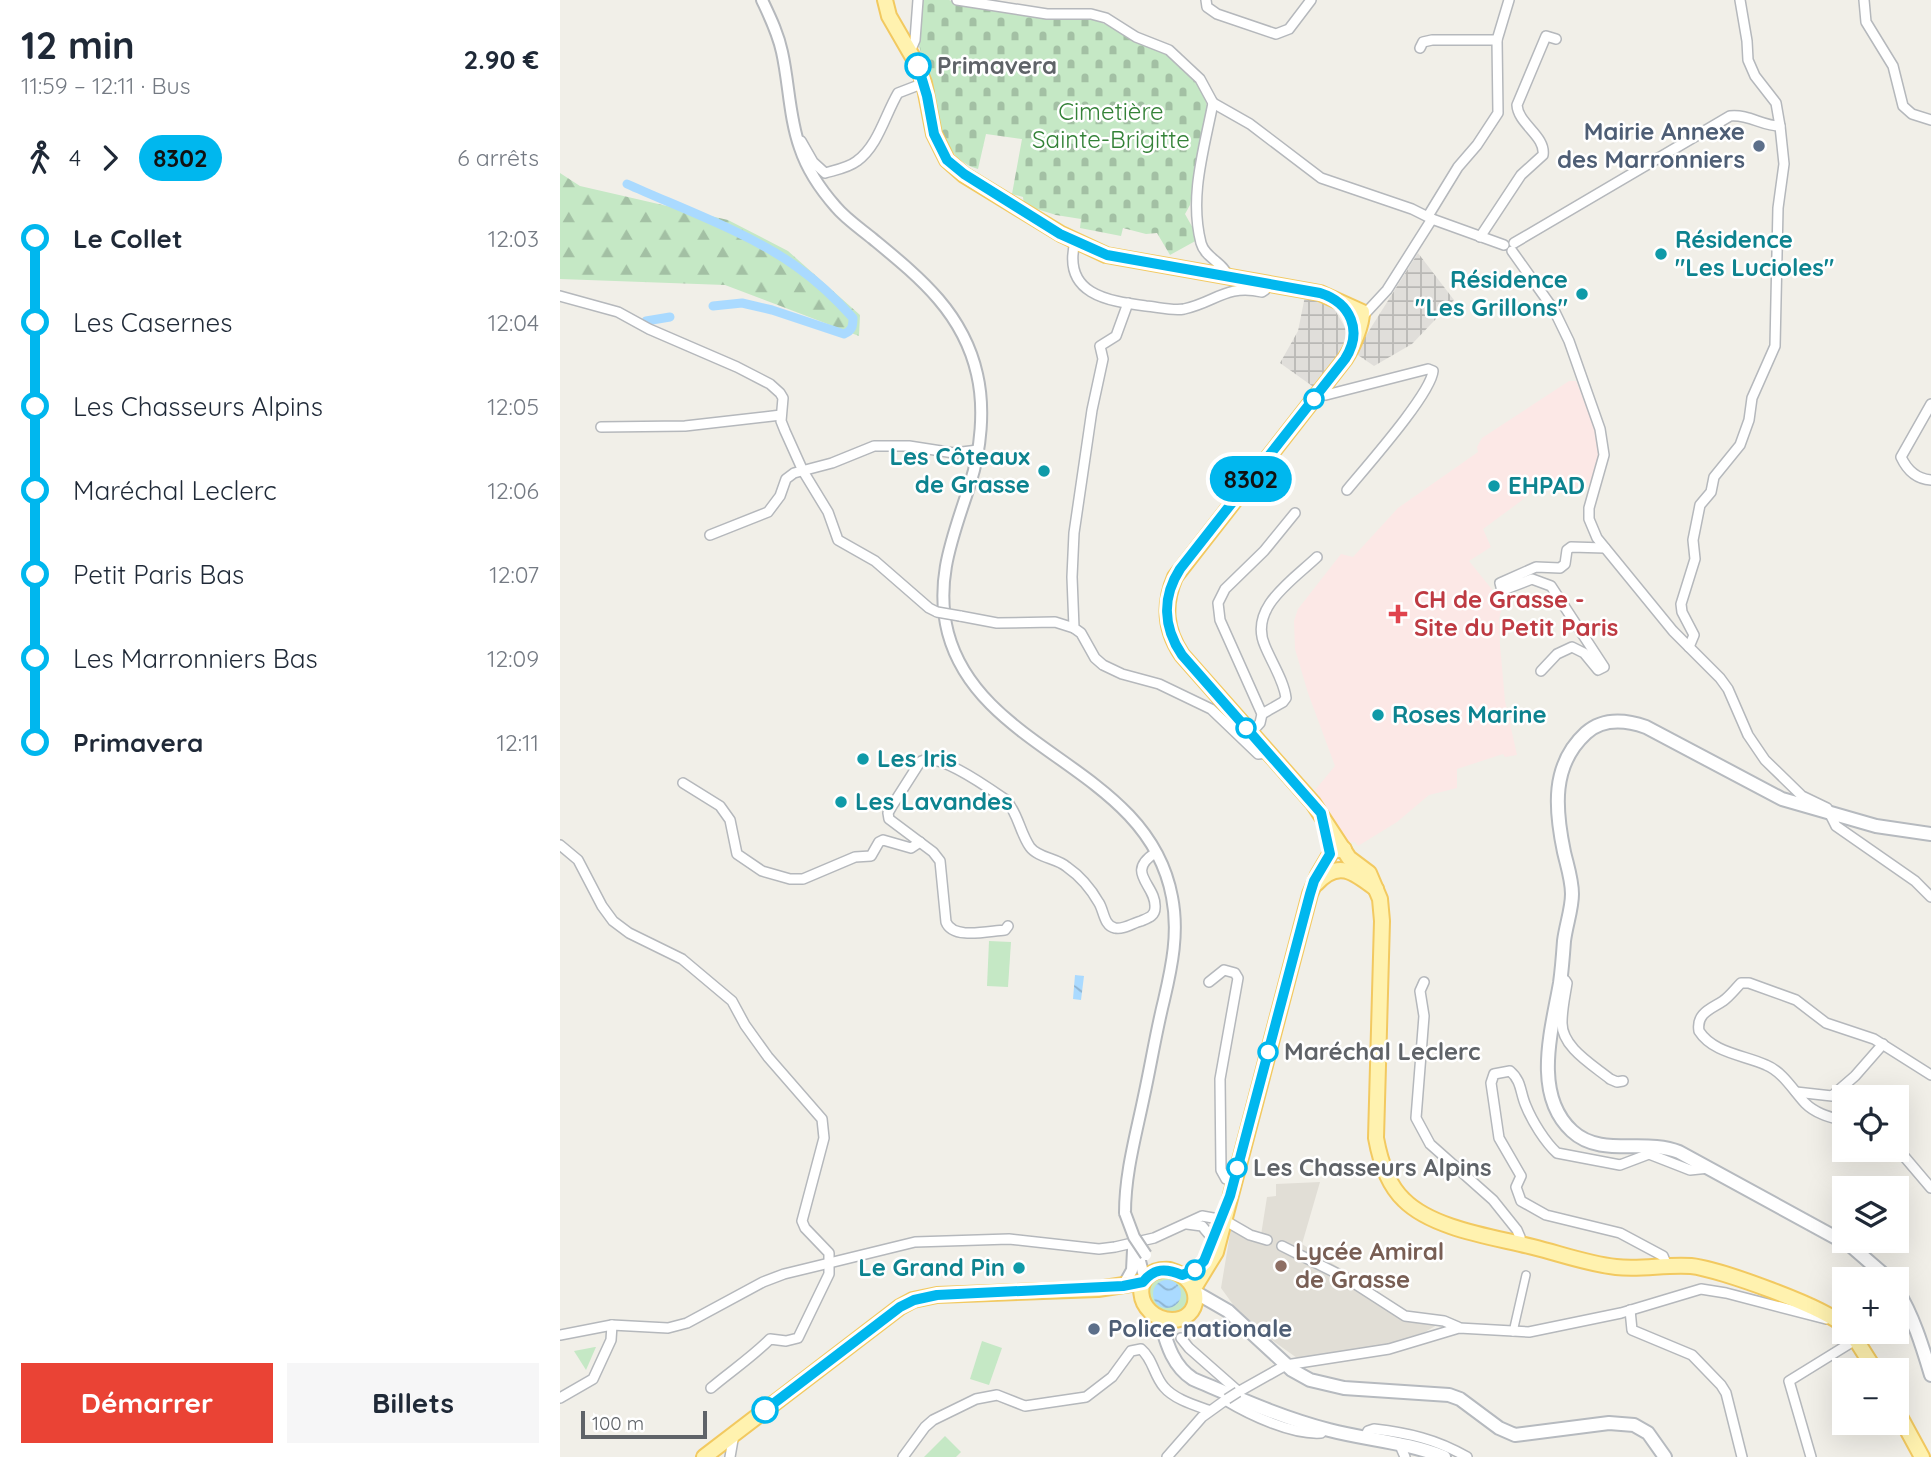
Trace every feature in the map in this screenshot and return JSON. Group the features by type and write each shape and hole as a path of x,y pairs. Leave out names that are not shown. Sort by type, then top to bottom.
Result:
{"main road":[{"path":"885,0 889,16 924,83 934,134 947,160 972,180 1075,242 1107,255 1320,293 1356,313 1354,339 1345,359 1180,569 1167,598 1167,618 1174,643 1321,813 1338,859 1377,890 1382,920 1376,1138 1382,1163 1395,1189 1416,1210 1449,1225 1615,1267 1691,1266 1718,1271 1825,1312 1832,1317"},
{"path":"1875,1267 1851,1246 1668,1147 1595,1144 1572,1131 1556,1108 1548,1067 1551,1030 1572,895 1559,824 1559,776 1572,749 1590,730 1605,723 1633,722 1659,733 1782,799 1877,826 1931,834"},
{"path":"1338,859 1318,874 1310,894 1214,1258 1195,1290 1195,1300 1173,1329 1175,1341 1172,1356 1177,1366 1193,1379 1288,1419 1423,1448 1444,1457"},
{"path":"1182,1275 1200,1266 1222,1220"},
{"path":"1143,1303 1140,1293 1144,1281 1153,1272 1163,1270 1182,1275 1195,1290 1228,1311 1286,1365 1310,1380 1327,1385 1449,1395 1483,1410 1499,1428 1515,1435 1609,1423 1634,1425 1648,1433 1665,1457"},
{"path":"704,1457 900,1307 914,1300 937,1295 1098,1289 1144,1281"},
{"path":"1098,1289 1131,1296 1143,1303 1159,1317 1175,1341"},
{"path":"1159,1317 1185,1315 1221,1307"},
{"path":"1909,1308 1931,1375"},
{"path":"1909,1433 1922,1457"}],"street":[{"path":"762,0 775,27 782,51 796,132 805,162 838,210 909,270 943,303 954,317 977,372 982,405 978,450 971,481 951,538 944,574 943,607 948,634 962,670 978,693 1004,716 1092,780 1121,806 1155,853 1168,881 1172,898 1174,951 1129,1160 1125,1213 1127,1233 1133,1250 1140,1260 1163,1270"},
{"path":"910,52 915,40 918,0"},
{"path":"957,0 1047,14 1091,14 1106,18 1136,37 1169,50 1200,79 1213,103 1250,124 1321,178 1402,205 1510,247 1554,310 1569,341 1600,429 1604,455 1589,508 1589,519 1597,538 1689,647 1720,678 1728,689 1748,735 1765,760 1801,796 1827,808 1836,826 1915,881 1931,897"},
{"path":"1206,0 1207,7 1217,14 1276,34 1289,29 1311,0"},
{"path":"1356,313 1387,290 1458,167 1477,145 1498,113 1497,40 1509,0"},
{"path":"1689,647 1694,635 1682,612 1681,604 1695,559 1693,540 1700,505 1711,492 1714,477 1740,445 1749,420 1752,398 1775,346 1778,208 1784,164 1776,103 1755,76 1748,60 1740,0"},
{"path":"1864,0 1866,22 1893,66 1903,106 1912,114 1931,120"},
{"path":"1480,237 1521,175 1543,155 1543,146 1518,112 1517,105 1546,36 1556,39"},
{"path":"1420,48 1423,42 1432,40 1497,40"},
{"path":"796,132 813,162 825,173 844,168 858,160 878,135 898,93 924,83"},
{"path":"1213,103 1196,191 1195,215 1205,251 1228,276"},
{"path":"1510,247 1730,116 1740,115 1768,125 1780,126"},
{"path":"1075,242 1075,273 1085,288 1102,298 1184,309 1234,290 1244,288 1262,292 1267,283"},
{"path":"560,296 618,312 649,329 753,375 780,393 783,398 781,415 785,431 803,471 828,512 838,540 875,561 929,608 937,612 997,623 1055,622 1074,628 1081,633 1103,665 1122,674 1159,684 1211,709 1258,754 1268,753"},
{"path":"1074,628 1074,533 1090,420 1103,359 1100,346 1116,337 1128,303"},
{"path":"1317,395 1428,369 1433,371 1429,385 1347,490"},
{"path":"1931,404 1901,457 1906,468 1914,475 1931,480"},
{"path":"601,427 685,426 781,415"},
{"path":"710,535 768,512 780,496 786,479 794,473 832,463 874,446 909,446 954,453 978,450"},
{"path":"1250,734 1260,723 1262,714 1220,620 1218,603 1225,589 1264,551 1295,513"},
{"path":"1541,671 1557,654 1572,647 1584,653 1598,670 1604,667 1551,586 1532,579 1506,589 1501,587 1500,583 1536,567 1560,568 1565,564 1567,550 1571,548 1605,548"},
{"path":"1262,714 1286,698 1262,640 1263,619 1269,602 1317,557"},
{"path":"1007,926 1005,930 971,932 954,932 949,929 940,861 933,852 889,819 888,813 925,758 933,758 961,771 1006,800 1029,845 1034,851 1067,866 1085,884 1100,904 1112,928 1120,929 1131,925 1152,916 1156,911 1155,900 1141,869 1155,853"},
{"path":"683,783 720,806 730,820 737,854 762,871 777,876 803,879 855,857 871,856 878,842 883,839 911,848 920,842"},
{"path":"560,845 578,860 613,921 629,933 682,959 732,1001 768,1057 822,1119 824,1138 802,1221 805,1228 829,1253 829,1275 798,1338 770,1339 711,1388"},
{"path":"1209,982 1224,970 1238,978 1220,1079 1221,1170 1232,1189"},
{"path":"1561,979 1567,983 1561,1024 1572,1047 1610,1079 1623,1081"},
{"path":"1424,982 1420,991 1424,1016 1416,1118 1430,1144 1493,1200 1517,1230 1519,1244"},
{"path":"1832,1117 1816,1112 1806,1105 1774,1069 1727,1052 1708,1041 1699,1031 1699,1019 1703,1013 1721,1003 1744,983 1796,1000 1826,1023 1883,1044 1931,1075"},
{"path":"1796,1092 1832,1096 1855,1076 1883,1044"},
{"path":"1667,1266 1663,1256 1620,1233 1546,1215 1521,1201 1516,1187 1521,1176 1499,1138 1491,1083 1494,1074 1510,1071 1518,1078 1526,1107 1551,1148 1557,1153 1620,1165 1649,1154 1690,1170 1710,1168"},
{"path":"1909,1162 1931,1188"},
{"path":"1125,1213 1144,1281"},
{"path":"560,1335 612,1325 668,1328 687,1323 763,1282 795,1271 915,1242 1009,1239 1099,1249 1143,1242 1202,1216 1222,1220 1250,1235 1267,1240"},
{"path":"1186,1224 1202,1226 1213,1239"},
{"path":"1282,1245 1346,1278 1405,1316 1444,1321 1460,1328 1529,1332 1630,1310 1701,1289 1726,1293 1832,1325"},
{"path":"1123,1286 1140,1260"},
{"path":"1513,1332 1526,1275"},
{"path":"1630,1310 1632,1330 1692,1355 1721,1385 1726,1393 1742,1457"},
{"path":"560,1398 589,1382 596,1374 613,1333 612,1325"},
{"path":"1167,1457 1208,1410 1238,1390 1286,1365 1364,1355 1460,1328"},
{"path":"1175,1341 1189,1348 1238,1390"},
{"path":"1811,1457 1789,1381 1832,1344"},
{"path":"903,1457 933,1420 976,1399 997,1395 1025,1406 1086,1397 1111,1377 1131,1351 1137,1349 1141,1349 1148,1356 1164,1388 1176,1397 1208,1410"},
{"path":"1226,1400 1288,1428 1312,1434 1321,1433 1325,1429"},
{"path":"1365,1437 1368,1431 1374,1429 1414,1434 1467,1457"},
{"path":"730,1457 734,1434"},
{"path":"1399,1443 1405,1457"}],"shaded area":[{"path":"1418,253 1454,300 1412,344 1374,366 1355,353"},
{"path":"1305,296 1333,307 1346,329 1345,350 1315,388 1280,363 1298,331"},
{"name":"CH de Grasse - Site du Petit Paris","path":"1569,381 1576,381 1596,430 1601,454 1592,487 1540,487 1483,529 1491,547 1469,561 1503,603 1499,619 1505,701 1517,755 1505,757 1503,754 1457,769 1457,788 1429,795 1397,822 1358,846 1355,842 1346,843 1315,790 1335,766 1295,649 1294,621 1298,609 1341,554 1353,557 1398,508 1478,452 1477,447 1482,438"},
{"name":"Lycée Amiral de Grasse","path":"1320,1182 1302,1244 1408,1312 1437,1325 1425,1332 1380,1347 1297,1358 1245,1321 1221,1288 1232,1222 1261,1235 1267,1197 1276,1196 1276,1184"}],"green space":[{"name":"Cimetière Sainte-Brigitte","path":"921,0 949,0 960,4 1089,17 1167,52 1192,74 1203,90 1207,106 1190,205 1185,214 1199,239 1170,255 1157,233 1146,234 1123,228 1121,236 1080,228 1081,219 1024,205 1023,197 1012,194 1022,139 986,134 978,169 965,163 947,143 937,116 920,47"},
{"path":"560,173 580,186 728,220 788,251 860,315 859,336 725,285 560,279"},
{"path":"989,941 1011,942 1008,987 987,986"},
{"path":"1168,1276 1186,1286 1189,1300 1185,1308 1173,1314 1158,1309 1151,1303 1147,1293 1156,1280"},
{"path":"982,1341 1002,1348 989,1385 970,1379"},
{"path":"596,1347 586,1370 574,1351"},
{"path":"945,1436 961,1452 956,1457 924,1457"}],"water":[{"path":"1075,975 1084,976 1081,1000 1073,999"},
{"path":"1167,1280 1177,1284 1181,1294 1177,1304 1167,1308 1157,1304 1153,1294 1157,1284"}],"waterway":[{"path":"627,184 737,232 778,255 826,291 853,318 853,323 850,330 844,334 742,303 713,306"},
{"path":"646,321 670,317"}],"bus line":[{"name":"8302","path":"765,1410 900,1307 914,1300 937,1295 1123,1286 1143,1282 1157,1271 1170,1270 1182,1275 1200,1266 1209,1251 1230,1196 1310,894 1314,881 1330,854 1321,813 1174,643 1167,618 1167,598 1180,569 1350,352 1354,339 1352,322 1340,302 1320,293 1107,255 1060,234 988,190 947,160 934,134 918,66"}],"place":[{"name":"Primavera","path":"918,66"},
{"name":"Mairie Annexe des Marronniers","path":"1759,146"},
{"name":"Résidence \"Les Lucioles\"","path":"1661,254"},
{"name":"Résidence \"Les Grillons\"","path":"1582,294"},
{"name":"Les Côteaux de Grasse","path":"1044,471"},
{"name":"EHPAD","path":"1494,486"},
{"name":"CH de Grasse - Site du Petit Paris","path":"1398,614"},
{"name":"Roses Marine","path":"1378,715"},
{"name":"Les Iris","path":"863,759"},
{"name":"Les Lavandes","path":"841,802"},
{"name":"Maréchal Leclerc","path":"1268,1052"},
{"name":"Les Chasseurs Alpins","path":"1237,1168"},
{"name":"Lycée Amiral de Grasse","path":"1281,1266"},
{"name":"Le Grand Pin","path":"1019,1268"},
{"name":"Police nationale","path":"1094,1329"}]}
